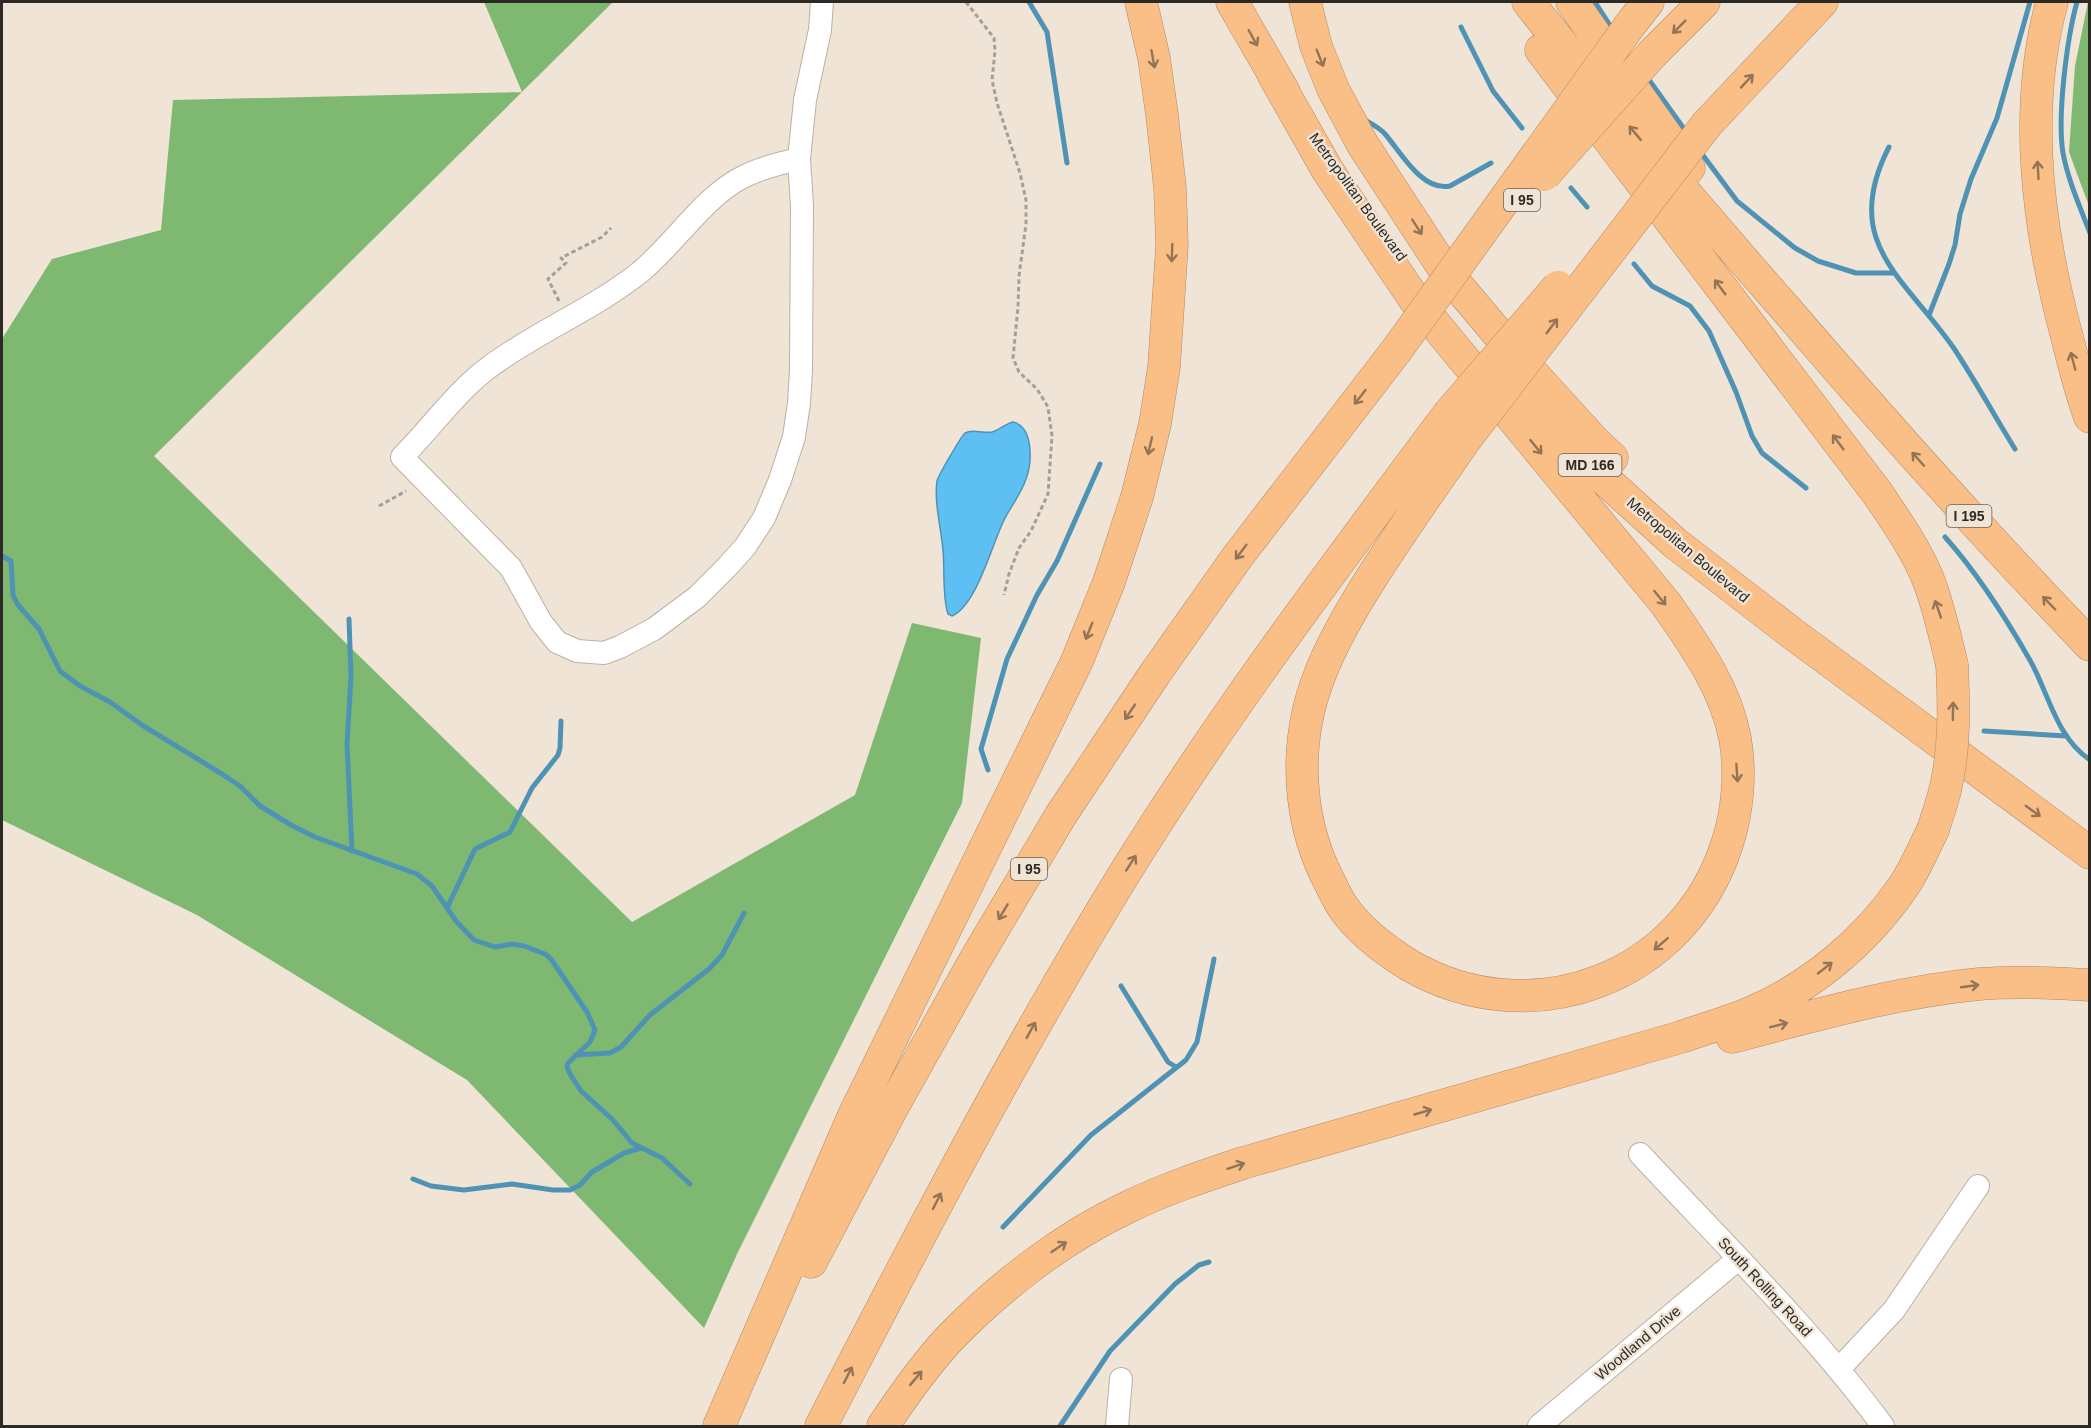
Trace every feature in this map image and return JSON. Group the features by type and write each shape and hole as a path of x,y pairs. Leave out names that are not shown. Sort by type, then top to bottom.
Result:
{"highway":[{"path":"719,1426 854,1115 1077,661 1109,582 1137,497 1155,424 1164,367 1172,245 1170,188 1162,115 1154,58 1141,2"},
{"name":"Metropolitan Boulevard","path":"1232,2 1273,74 1340,177 1426,290 1501,380 1580,457 1675,543 1793,634 2090,853"},
{"path":"1305,2 1316,46 1333,89 1363,145 1446,272 1521,362 1595,442 1689,527 1986,777"},
{"path":"883,1426 908,1389 948,1340 997,1294 1080,1233 1126,1207 1182,1184 1243,1163 1497,1092 1682,1037 1751,1012 1804,985 1874,925 1904,886 1933,830 1946,786 1953,742 1954,702 1952,665 1927,578 1904,534 1878,494 1563,80 1507,2"},
{"path":"1528,2 1685,192 1851,385"},
{"path":"1572,2 1739,240 1851,385"},
{"name":"I 95","path":"724,1426 891,1110 975,960 1061,815 1156,672 1238,556 1396,351 1517,206 1653,53 1704,2"},
{"path":"1273,74 1328,171 1415,300 1665,604 1701,654 1727,710 1735,739 1738,786 1732,829 1719,870 1697,908 1662,945 1629,969 1584,988 1539,996 1501,996 1464,989 1428,976 1395,957 1368,935 1343,908 1310,835 1303,797 1302,758 1308,714 1319,676 1340,631 1456,428 1533,314 1822,2"},
{"path":"2052,2 2039,71 2036,129 2039,192 2047,252 2062,320 2090,417"},
{"path":"1396,351 1639,13"},
{"name":"I 195","path":"1851,385 2004,556 2090,645"},
{"path":"821,1426 960,1158 1040,1012 1127,869 1222,723 1300,612 1456,428"},
{"path":"1497,1092 1876,1001 1980,984 2038,982 2090,985"}],"street":[{"path":"799,159 769,166 741,178 716,196 663,252 638,274 595,303 516,348 485,370 402,457 511,568 541,622 557,642 577,651 604,653 654,629 697,597 744,547 764,518 780,480 794,437 799,403 802,206 799,159 805,100 820,30 822,2"},
{"name":"South Rolling Road","path":"1640,1154 1815,1341 1883,1426"},
{"path":"1839,1369 1894,1310 1978,1186"},
{"name":"Woodland Drive","path":"1539,1426 1738,1259"},
{"path":"1117,1426 1121,1379"}],"path":[{"path":"966,2 994,38 992,80 996,103 1020,173 1026,200 1026,224 1019,276 1013,358 1019,372 1036,389 1048,407 1052,436 1048,494 1031,531 1019,548 1004,596"},
{"path":"557,324 545,315 561,304 548,279 566,263 561,258 602,237 611,228"},
{"path":"379,506 404,493"}],"green space":[{"path":"484,2 613,2 154,456 632,922 855,795 912,623 981,638 962,803 737,1254 704,1328 467,1080 197,915 2,820 2,339 52,259 161,230 173,100 522,92"},
{"path":"2088,2 2090,2 2089,206 2069,152 2075,66"}],"water":[{"path":"1013,422 1025,431 1030,446 1026,479 1004,520 983,573 969,600 952,616 948,614 945,599 943,550 936,498 937,481 965,433 992,432"}],"waterway":[{"path":"1029,2 1047,32 1067,163"},
{"path":"1595,2 1613,30"},
{"path":"1929,315 1955,245 1960,214 1971,179 1997,118 2030,2"},
{"path":"2077,2 2064,77 2061,137 2068,173 2090,233"},
{"path":"1461,27 1493,91 1522,128"},
{"path":"1647,77 1687,133"},
{"path":"1365,120 1383,132 1413,169 1430,183 1450,186 1491,163"},
{"path":"1889,147 1876,180 1871,208 1875,234 1884,256 1898,278 1953,347 2015,449"},
{"path":"1699,150 1737,201 1795,248 1818,261 1856,273 1893,273"},
{"path":"1571,188 1587,207"},
{"path":"1634,264 1652,286 1690,306 1709,331 1736,392 1752,436 1762,453 1806,488"},
{"path":"988,770 981,749 1007,659 1037,595 1057,561 1100,464"},
{"path":"1945,537 1981,582 2012,629 2031,662 2069,740 2090,760"},
{"path":"2,556 11,561 13,595 18,605 39,629 60,671 80,686 110,702 142,725 222,774 240,786 260,806 291,825 315,837 417,874 432,886 456,921 474,940 495,947 512,944 524,946 545,954 551,959 587,1012 595,1030 590,1042 568,1063 570,1074 581,1091 612,1119 632,1143 662,1158 690,1184"},
{"path":"349,619 351,677 347,744 352,851"},
{"path":"447,908 475,849 510,832 532,788 558,755 561,721"},
{"path":"1984,731 2066,736"},
{"path":"575,1055 610,1053 621,1047 650,1015 709,969 722,955 744,913"},
{"path":"1003,1227 1091,1135 1186,1060 1197,1042 1214,959"},
{"path":"1121,986 1168,1062 1176,1067"},
{"path":"413,1179 431,1186 464,1190 512,1184 570,1190 580,1185 592,1172 624,1153 641,1148"},
{"path":"1060,1426 1110,1351 1175,1284 1199,1265 1209,1262"}]}
